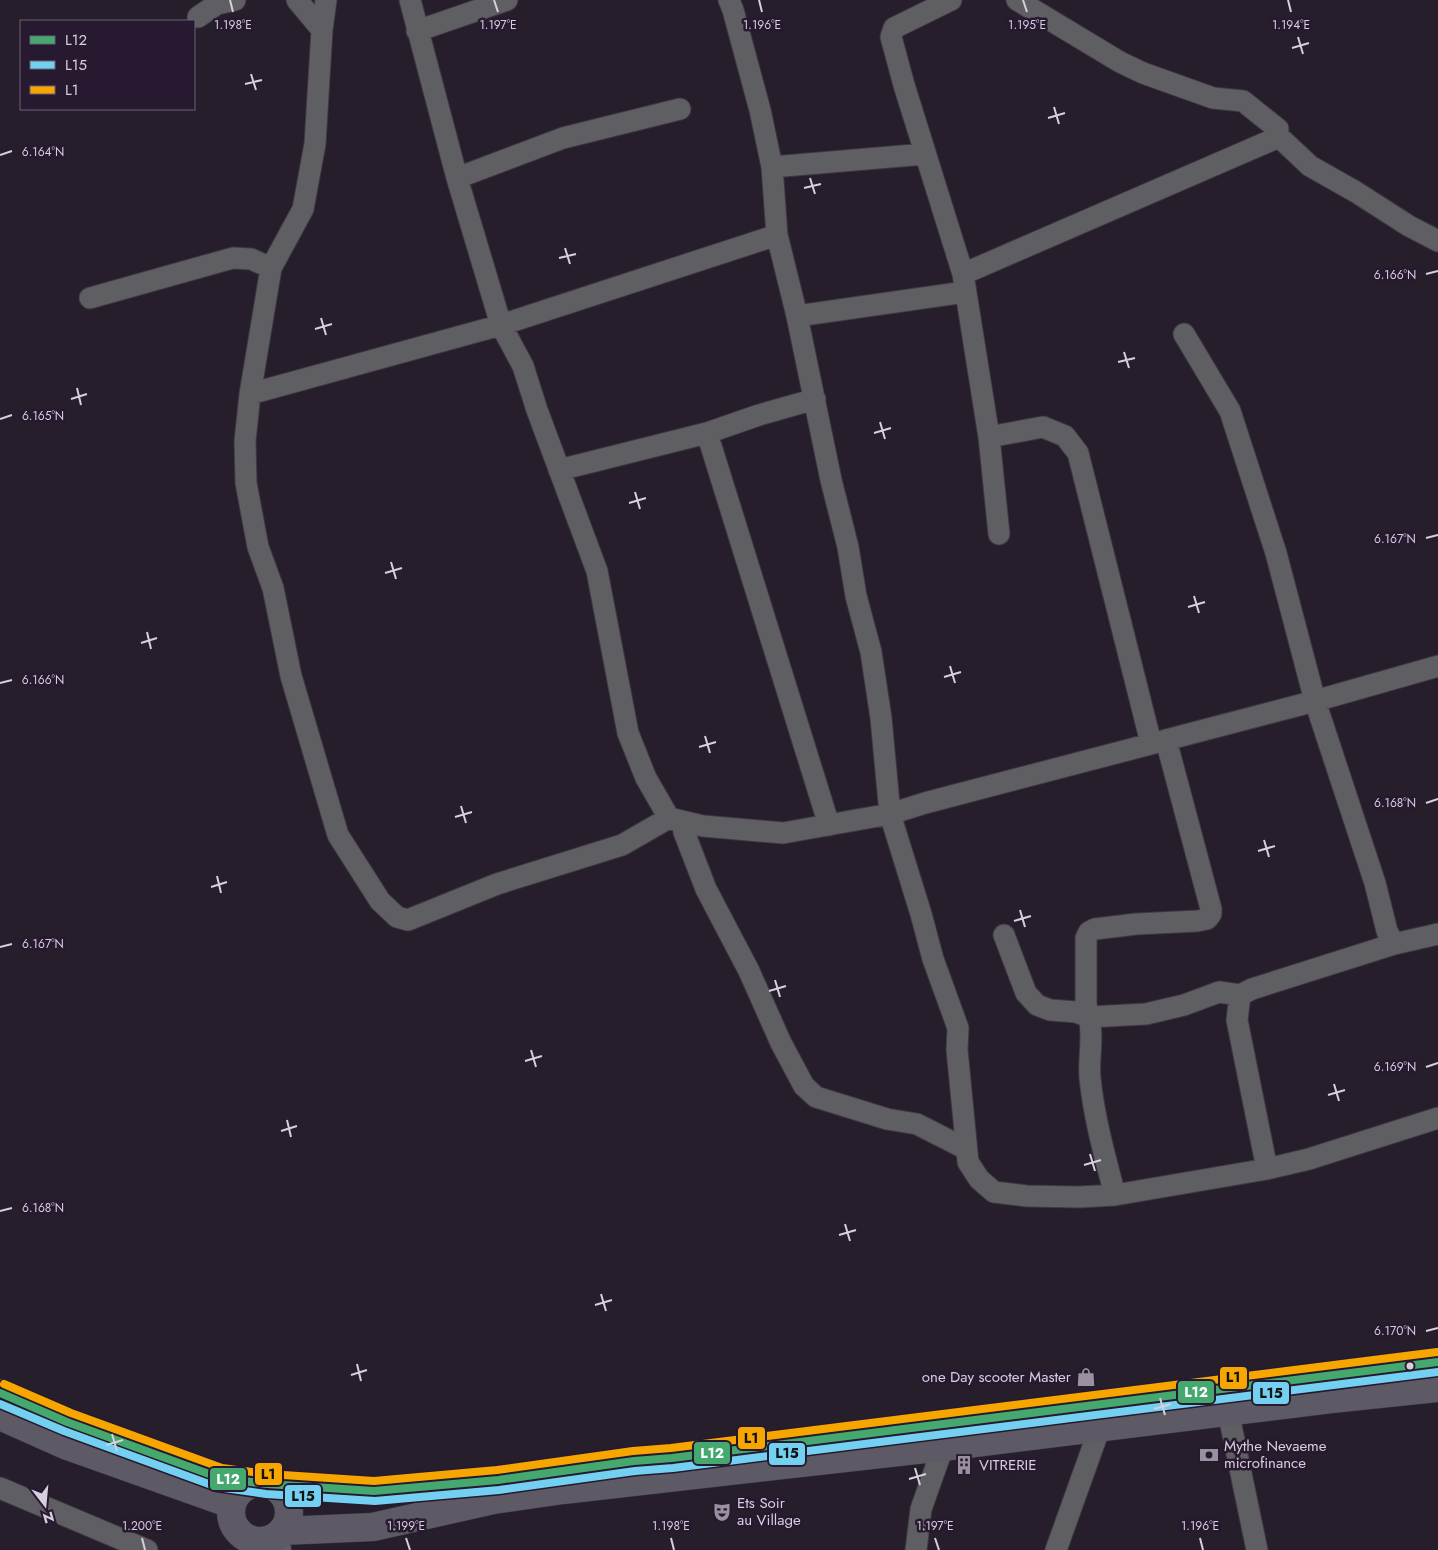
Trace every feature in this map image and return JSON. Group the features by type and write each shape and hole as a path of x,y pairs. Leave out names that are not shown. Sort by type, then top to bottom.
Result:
{"highway":[{"path":"0,1392 67,1422 220,1478 267,1484 374,1491 498,1480 634,1461 672,1458 1438,1362"},
{"path":"268,1542 289,1516 286,1500 275,1487 267,1484 245,1487 237,1494 232,1504 231,1520 235,1528 242,1535 268,1542 373,1527 502,1498 943,1447 1228,1411 1438,1388"},
{"path":"0,1416 66,1445 232,1504"}],"street":[{"path":"198,17 217,4 235,0"},
{"path":"297,0 322,30"},
{"path":"326,0 314,144 303,209 271,268 250,394 246,441 246,483 258,547 273,588 290,676 338,835 380,902 397,917 408,920 497,884 622,845 676,819 703,826 783,833 890,814 925,803 1315,701 1438,666"},
{"path":"410,0 457,178 501,324 523,366 596,571 628,733 646,778 684,832 706,889 749,971 781,1043 804,1086 816,1097 888,1119 917,1124 966,1149"},
{"path":"418,31 507,0"},
{"path":"729,0 760,110 772,167 777,235 797,316 848,547 856,596 871,652 881,718 890,814 933,959 958,1028 957,1050 968,1162 979,1179 994,1192 1027,1196 1079,1198 1115,1195 1267,1169 1309,1159 1438,1118"},
{"path":"951,0 894,28 891,37 964,283 989,437 999,534"},
{"path":"797,316 964,283 1272,140 1277,135 1278,129 1243,101 1213,98 1143,73 1112,57 1017,0"},
{"path":"457,178 563,138 680,108"},
{"path":"1277,135 1310,166 1356,192 1409,226 1438,241"},
{"path":"772,167 925,154"},
{"path":"250,394 501,324 777,235"},
{"path":"90,298 233,258 251,260 271,268"},
{"path":"1184,334 1230,411 1276,553 1315,701 1375,883 1387,931 1394,944"},
{"path":"559,470 707,433 759,415 815,399"},
{"path":"989,437 1043,427 1064,436 1078,452 1159,742 1211,909 1211,914 1207,919 1095,929 1089,932 1086,938 1086,1004 1092,1028 1090,1077 1099,1131 1115,1195"},
{"path":"707,433 829,825"},
{"path":"1004,935 1026,992 1037,1006 1050,1010 1076,1012 1089,1017 1146,1014 1184,1005 1219,992 1240,995 1252,989 1394,944 1438,934"},
{"path":"1240,995 1238,1020 1267,1169"},
{"path":"1228,1411 1257,1550"},
{"path":"1056,1550 1100,1427"},
{"path":"916,1550 921,1510 943,1447"},
{"path":"0,1488 105,1541 148,1550"}],"transit line":[{"name":"L1","path":"4,1384 71,1413 222,1468 268,1474 374,1481 497,1470 633,1451 671,1448 1437,1352"},
{"name":"L12","path":"0,1393 67,1422 220,1478 267,1484 374,1491 498,1480 634,1461 672,1458 1438,1362"},
{"name":"L15","path":"0,1404 64,1431 217,1487 266,1494 375,1501 499,1490 635,1471 673,1468 1438,1372"}],"place":[{"name":"one Day scooter Master","path":"1086,1377"},
{"name":"Mythe Nevaeme microfinance","path":"1209,1455"},
{"name":"VITRERIE","path":"964,1465"},
{"name":"Ets Soir au Village","path":"722,1512"}]}
